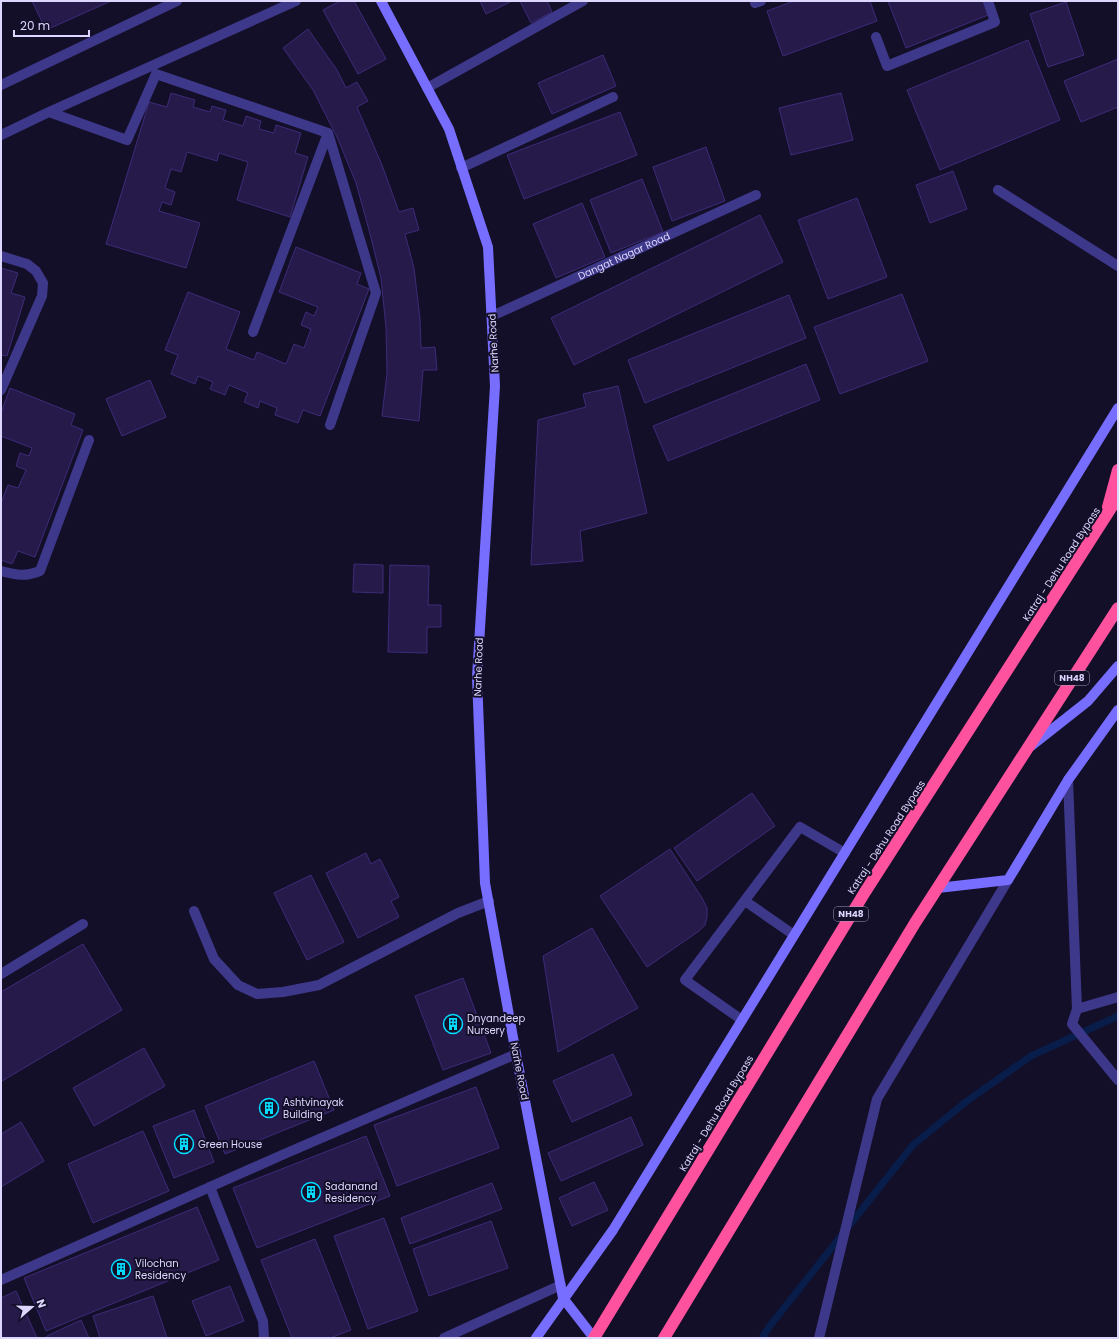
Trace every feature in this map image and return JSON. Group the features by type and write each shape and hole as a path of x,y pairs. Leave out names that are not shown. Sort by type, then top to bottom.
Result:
{"highway":[{"path":"1105,518 1118,470"},
{"name":"Katraj - Dehu Road Bypass","path":"594,1338 864,892 1118,497"},
{"name":"NH48","path":"664,1338 915,923 1118,608"}],"street":[{"path":"1,85 177,1"},
{"path":"1,136 49,112 296,1"},
{"name":"Narhe Road","path":"381,1 448,129 488,246 495,386 476,677 485,882 516,1054 563,1298 594,1338"},
{"path":"427,88 582,1"},
{"path":"876,37 887,66 995,22 988,1"},
{"path":"49,112 127,140 156,74 328,133"},
{"path":"461,168 613,97"},
{"path":"253,332 328,133"},
{"path":"328,133 376,293 330,425"},
{"path":"998,190 1118,266"},
{"name":"Dangat Nagar Road","path":"492,316 756,195"},
{"path":"1,256 27,264 36,272 43,283 42,296 5,371 1,390"},
{"path":"536,1338 563,1298 613,1230 1118,408"},
{"path":"1,572 18,576 29,575 40,570 89,440"},
{"path":"1027,749 1088,701 1118,666"},
{"path":"819,1338 877,1099 1068,780 1118,710"},
{"path":"1068,780 1076,1009 1072,1024 1118,1080"},
{"path":"742,1020 685,980 800,827 845,852"},
{"path":"938,888 1008,880"},
{"path":"194,911 214,959 238,985 257,994 283,992 319,985 458,913 489,901"},
{"path":"745,901 794,936"},
{"path":"1,974 83,924"},
{"path":"1076,1009 1118,997"},
{"path":"1,1280 516,1054"},
{"path":"210,1187 263,1321 264,1338"},
{"path":"444,1338 561,1286"}],"building":[{"path":"32,1 111,1 46,30"},
{"path":"340,1 354,1 386,59 358,74 323,10"},
{"path":"480,1 512,1 486,14"},
{"path":"520,1 547,1 552,12 531,23"},
{"path":"794,1 870,1 877,21 783,56 767,11"},
{"path":"888,1 983,1 988,15 906,48"},
{"path":"1066,2 1084,55 1048,67 1030,14"},
{"path":"308,29 337,70 346,88 357,82 368,101 357,107 382,165 399,212 413,208 419,230 405,234 414,268 420,319 421,348 435,347 437,370 423,370 419,421 382,416 387,373 386,328 381,278 369,230 356,183 337,137 313,90 283,48"},
{"path":"1028,40 1060,120 940,170 907,90"},
{"path":"603,55 616,86 552,114 538,83"},
{"path":"1118,59 1118,107 1081,122 1064,81"},
{"path":"171,93 195,100 193,107 210,112 212,106 226,110 223,120 243,126 246,116 261,121 259,129 274,133 276,125 301,133 295,153 308,157 290,217 237,200 248,162 219,153 217,161 187,152 181,172 171,169 165,188 175,192 171,205 162,202 159,211 200,223 186,268 106,244 149,102 167,107"},
{"path":"841,93 853,140 791,155 779,108"},
{"path":"620,112 637,155 524,199 507,155"},
{"path":"706,147 725,201 672,221 653,167"},
{"path":"953,171 967,209 930,223 916,185"},
{"path":"642,179 663,232 611,253 590,200"},
{"path":"857,198 887,277 828,299 798,220"},
{"path":"582,203 605,257 556,278 533,224"},
{"path":"760,215 783,262 574,365 551,318"},
{"path":"296,247 361,273 357,284 369,289 320,416 303,410 298,423 275,415 277,408 260,401 258,408 244,402 248,393 229,385 225,395 210,389 213,382 198,376 195,384 171,374 178,355 165,350 188,292 240,312 226,349 254,360 257,352 286,364 294,344 304,348 311,329 301,325 306,312 314,316 318,307 279,292"},
{"path":"1,268 18,273 11,293 25,297 7,356 1,355"},
{"path":"902,294 928,361 840,394 814,327"},
{"path":"789,295 806,338 645,403 628,360"},
{"path":"806,364 820,400 668,461 653,426"},
{"path":"150,380 166,417 122,436 106,399"},
{"path":"618,386 647,513 580,531 583,561 531,565 538,420 586,407 583,394"},
{"path":"10,388 75,414 71,425 83,430 35,557 18,551 12,564 1,560 1,503 8,485 18,488 26,470 16,466 20,453 29,456 32,448 1,436 1,413"},
{"path":"354,564 383,565 383,593 353,592"},
{"path":"390,565 429,566 428,605 441,605 441,627 427,627 427,653 388,652"},
{"path":"752,793 775,826 697,881 674,848"},
{"path":"670,849 702,898 707,908 707,917 705,925 699,931 647,967 600,896"},
{"path":"366,853 371,864 380,859 399,897 391,901 399,917 358,938 326,873"},
{"path":"311,875 344,942 307,960 274,893"},
{"path":"592,928 638,1008 558,1052 543,956"},
{"path":"83,944 122,1010 2,1081 1,992"},
{"name":"Dnyandeep Nursery","path":"463,978 491,1053 443,1070 415,996"},
{"path":"144,1048 165,1086 94,1126 73,1088"},
{"path":"613,1054 632,1095 572,1122 553,1081"},
{"name":"Ashtvinayak Building","path":"314,1061 334,1110 225,1154 205,1106"},
{"path":"476,1087 499,1148 397,1186 374,1125"},
{"name":"Green House","path":"194,1110 214,1162 174,1178 153,1126"},
{"path":"631,1117 643,1145 561,1181 548,1153"},
{"path":"21,1122 44,1161 1,1187 1,1134"},
{"path":"143,1131 169,1191 93,1223 68,1164"},
{"name":"Sadanand Residency","path":"366,1136 390,1196 257,1248 233,1188"},
{"path":"594,1182 608,1210 572,1226 559,1198"},
{"path":"492,1183 502,1209 410,1244 401,1218"},
{"name":"Vilochan Residency","path":"197,1207 219,1260 46,1331 24,1278"},
{"path":"384,1218 418,1311 368,1329 334,1236"},
{"path":"491,1221 508,1268 429,1296 413,1249"},
{"path":"315,1239 351,1330 330,1338 292,1338 261,1260"},
{"path":"230,1286 244,1321 206,1336 192,1301"},
{"path":"16,1291 37,1338 1,1338 1,1298"},
{"path":"153,1296 167,1338 100,1338 93,1316"},
{"path":"81,1320 89,1338 46,1338 47,1336"}],"waterway":[{"path":"762,1338 769,1327 913,1145 967,1101 1031,1056 1118,1016"}],"place":[{"name":"Dnyandeep Nursery","path":"453,1024"},
{"name":"Ashtvinayak Building","path":"269,1108"},
{"name":"Green House","path":"184,1144"},
{"name":"Sadanand Residency","path":"311,1192"},
{"name":"Vilochan Residency","path":"121,1269"}]}
